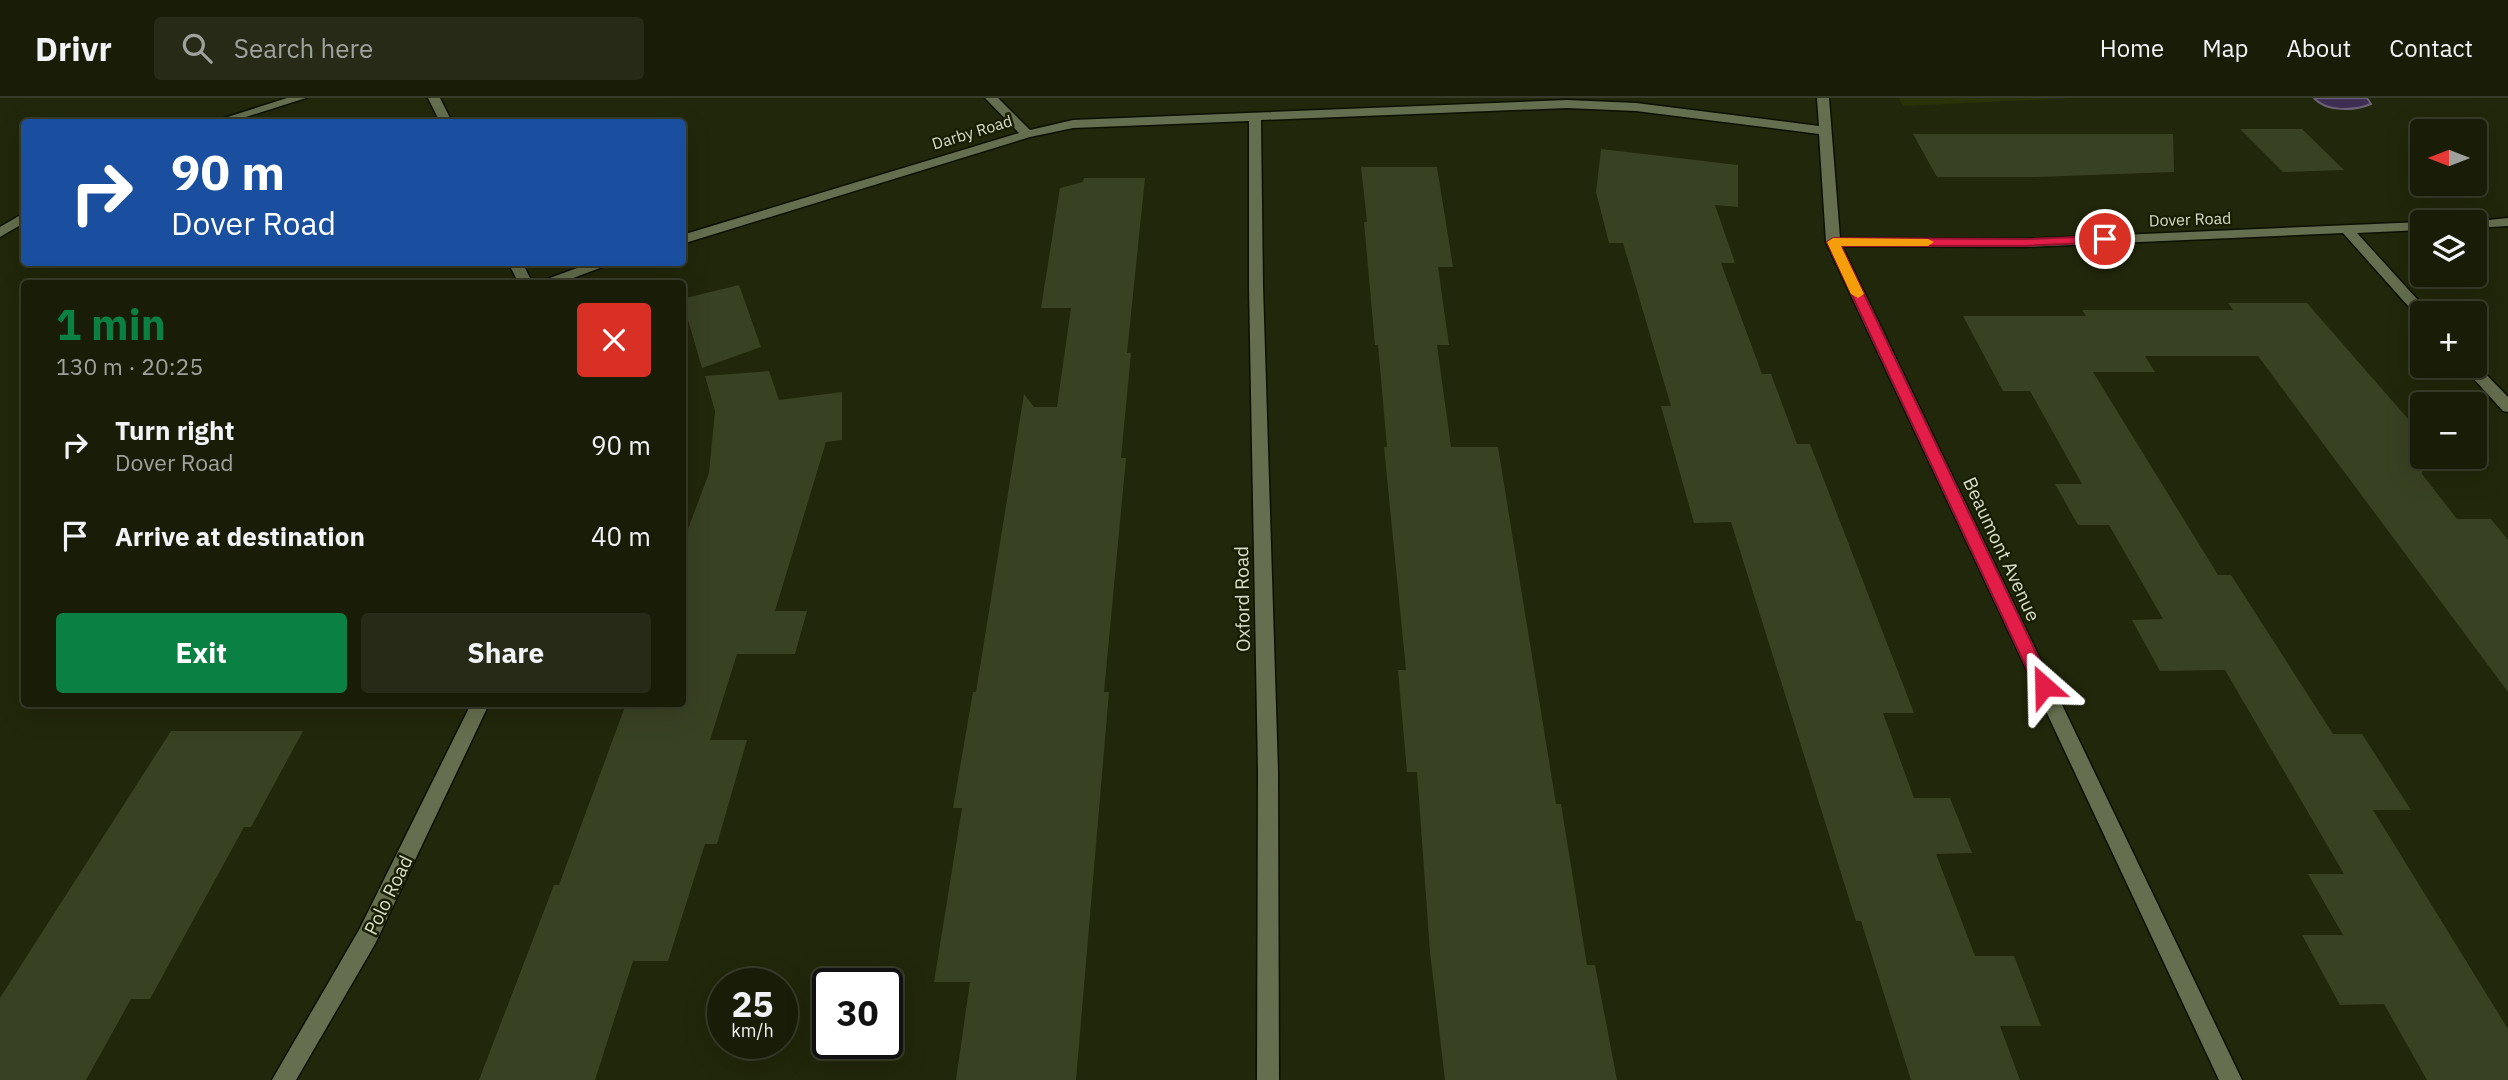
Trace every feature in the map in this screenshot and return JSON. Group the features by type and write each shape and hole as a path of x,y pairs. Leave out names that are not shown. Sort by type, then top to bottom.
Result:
{"street":[{"path":"228,119 300,98"},
{"path":"434,98 444,119"},
{"path":"991,98 1027,134"},
{"name":"Beaumont Avenue","path":"1823,98 1833,242 2231,1080"},
{"name":"Darby Road","path":"686,239 1047,128 1114,121 1567,104 1636,107 1826,131"},
{"name":"Oxford Road","path":"1255,117 1256,286 1268,771 1268,1080"},
{"path":"0,233 21,219"},
{"path":"2487,223 2508,222"},
{"name":"Dover Road","path":"1833,242 2024,243 2410,227"},
{"path":"2347,230 2412,301"},
{"path":"553,280 597,266"},
{"path":"2481,378 2508,407"},
{"name":"Polo Road","path":"283,1080 367,937 479,707"}],"green space":[{"path":"1899,98 2072,98 1903,106"}],"shaded area":[{"path":"2314,98 2367,98 2371,104 2341,109 2326,106"}],"building":[{"path":"2240,129 2302,129 2344,170 2283,172"},
{"path":"1913,134 2173,134 2174,172 1937,177"},
{"path":"1601,149 1738,165 1738,207 1715,205 1735,263 1721,263 1762,374 1771,374 1797,444 1810,444 1914,713 1883,713 1914,798 1950,798 1972,853 1936,854 1975,956 2014,956 2041,1026 2000,1026 2020,1080 1911,1080 1861,921 1856,921 1731,522 1694,523 1661,406 1671,406 1623,243 1609,243 1596,192"},
{"path":"1361,167 1437,167 1453,267 1438,267 1449,345 1437,345 1451,447 1498,447 1556,804 1561,804 1587,965 1595,965 1617,1080 1445,1080 1430,952 1417,772 1407,772 1398,670 1406,670"},
{"path":"1084,178 1145,178 1127,353 1131,353 1121,458 1126,458 1104,692 1109,692 1076,1080 956,1080 970,982 934,982 962,808 953,808 973,692 976,692 1024,394 1034,407 1057,407 1071,308 1041,308 1060,188 1083,182"},
{"path":"739,285 761,347 702,368 686,313 686,298"},
{"path":"2228,303 2307,303 2410,421 2410,469 2422,469 2422,474 2457,519 2491,519 2508,540 2508,692 2258,356 2145,356 2155,372 2093,372 2218,575 2231,575 2333,734 2362,734 2411,810 2373,810 2508,1029 2508,1080 2427,1080 2384,1004 2340,1005 2302,935 2343,935 2308,874 2344,874 2225,670 2160,671 2132,620 2163,619 2109,525 2078,525 2055,484 2082,484 2030,391 2003,391 1963,316 2086,316 2082,310 2233,310"},
{"path":"769,371 779,400 842,392 842,440 826,442 775,611 807,611 795,654 737,654 710,740 747,740 717,844 705,844 668,961 633,961 595,1080 479,1080 554,885 559,885 625,707 686,707 686,534 709,473 715,411 705,376"},
{"path":"171,731 303,731 251,827 244,827 150,999 131,999 86,1080 0,1080 0,998"}],"slow traffic":[{"path":"1858,294 1833,242 1928,242"}],"route":[{"path":"2044,686 1833,242 2024,243 2105,239"}]}
